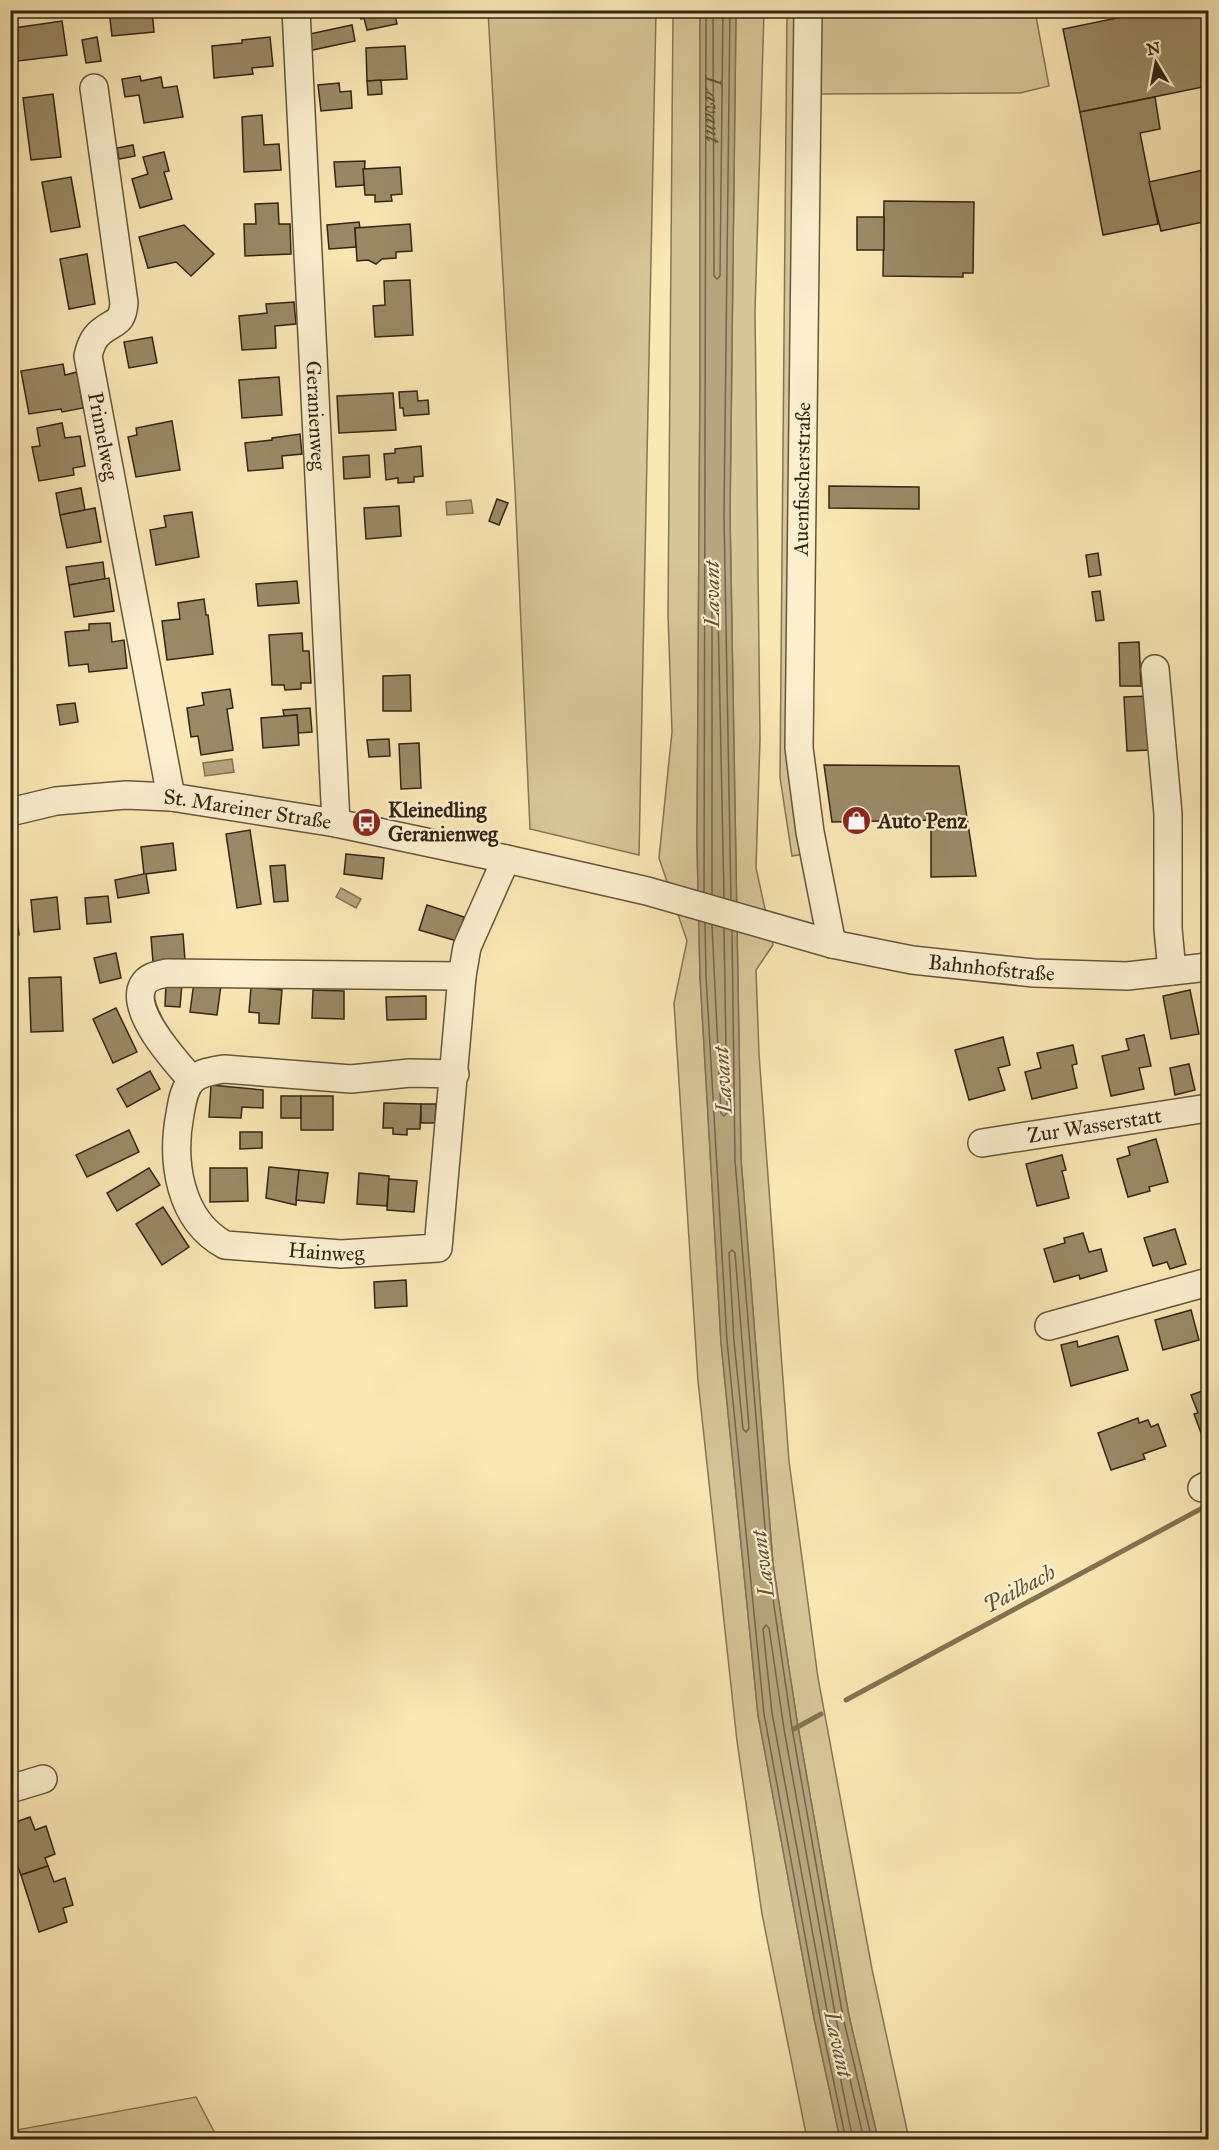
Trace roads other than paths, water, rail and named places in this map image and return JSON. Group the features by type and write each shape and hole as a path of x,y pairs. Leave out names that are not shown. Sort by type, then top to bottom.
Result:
{"street":[{"name":"Geranienweg","path":"296,10 336,823"},
{"name":"Auenfischerstraße","path":"808,10 799,748 810,832 832,944"},
{"name":"Primelweg","path":"94,88 124,303 123,313 119,320 101,331 91,343 88,356 171,797"},
{"path":"1155,669 1168,814 1168,929 1172,971"},
{"name":"St. Mareiner Straße","path":"10,812 56,801 126,795 171,797 336,823 506,859 657,894 778,929"},
{"name":"Hainweg","path":"192,1080 184,1095 178,1126 176,1150 179,1178 187,1203 200,1227 210,1238 225,1245 341,1254 438,1248 462,976 467,947 506,859"},
{"name":"Bahnhofstraße","path":"778,929 832,944 912,960 1034,973 1127,976 1209,967"},
{"path":"454,1074 410,1073 351,1078 224,1069 206,1072 192,1080 170,1056 142,1011 140,995 143,984 151,976 167,972 462,976"},
{"name":"Zur Wasserstatt","path":"982,1143 1209,1108"},
{"path":"1049,1326 1209,1282"},
{"path":"10,1789 43,1779"}],"water":[{"name":"Lavant","path":"736,10 730,515 741,1159 773,1564 798,1727 849,2016 878,2139 840,2139 814,2018 758,1715 721,1342 700,976 697,843 700,11"},
{"path":"471,500 473,513 447,515 446,502"},
{"path":"232,759 234,772 205,776 203,763"},
{"path":"341,888 361,899 356,908 336,897"}],"waterway":[{"name":"Pailbach","path":"846,1700 1208,1505"},
{"name":"Pailbach","path":"794,1729 821,1714"}],"place":[{"name":"Auto Penz","path":"857,821"},
{"name":"Kleinedling Geranienweg","path":"367,822"}]}
